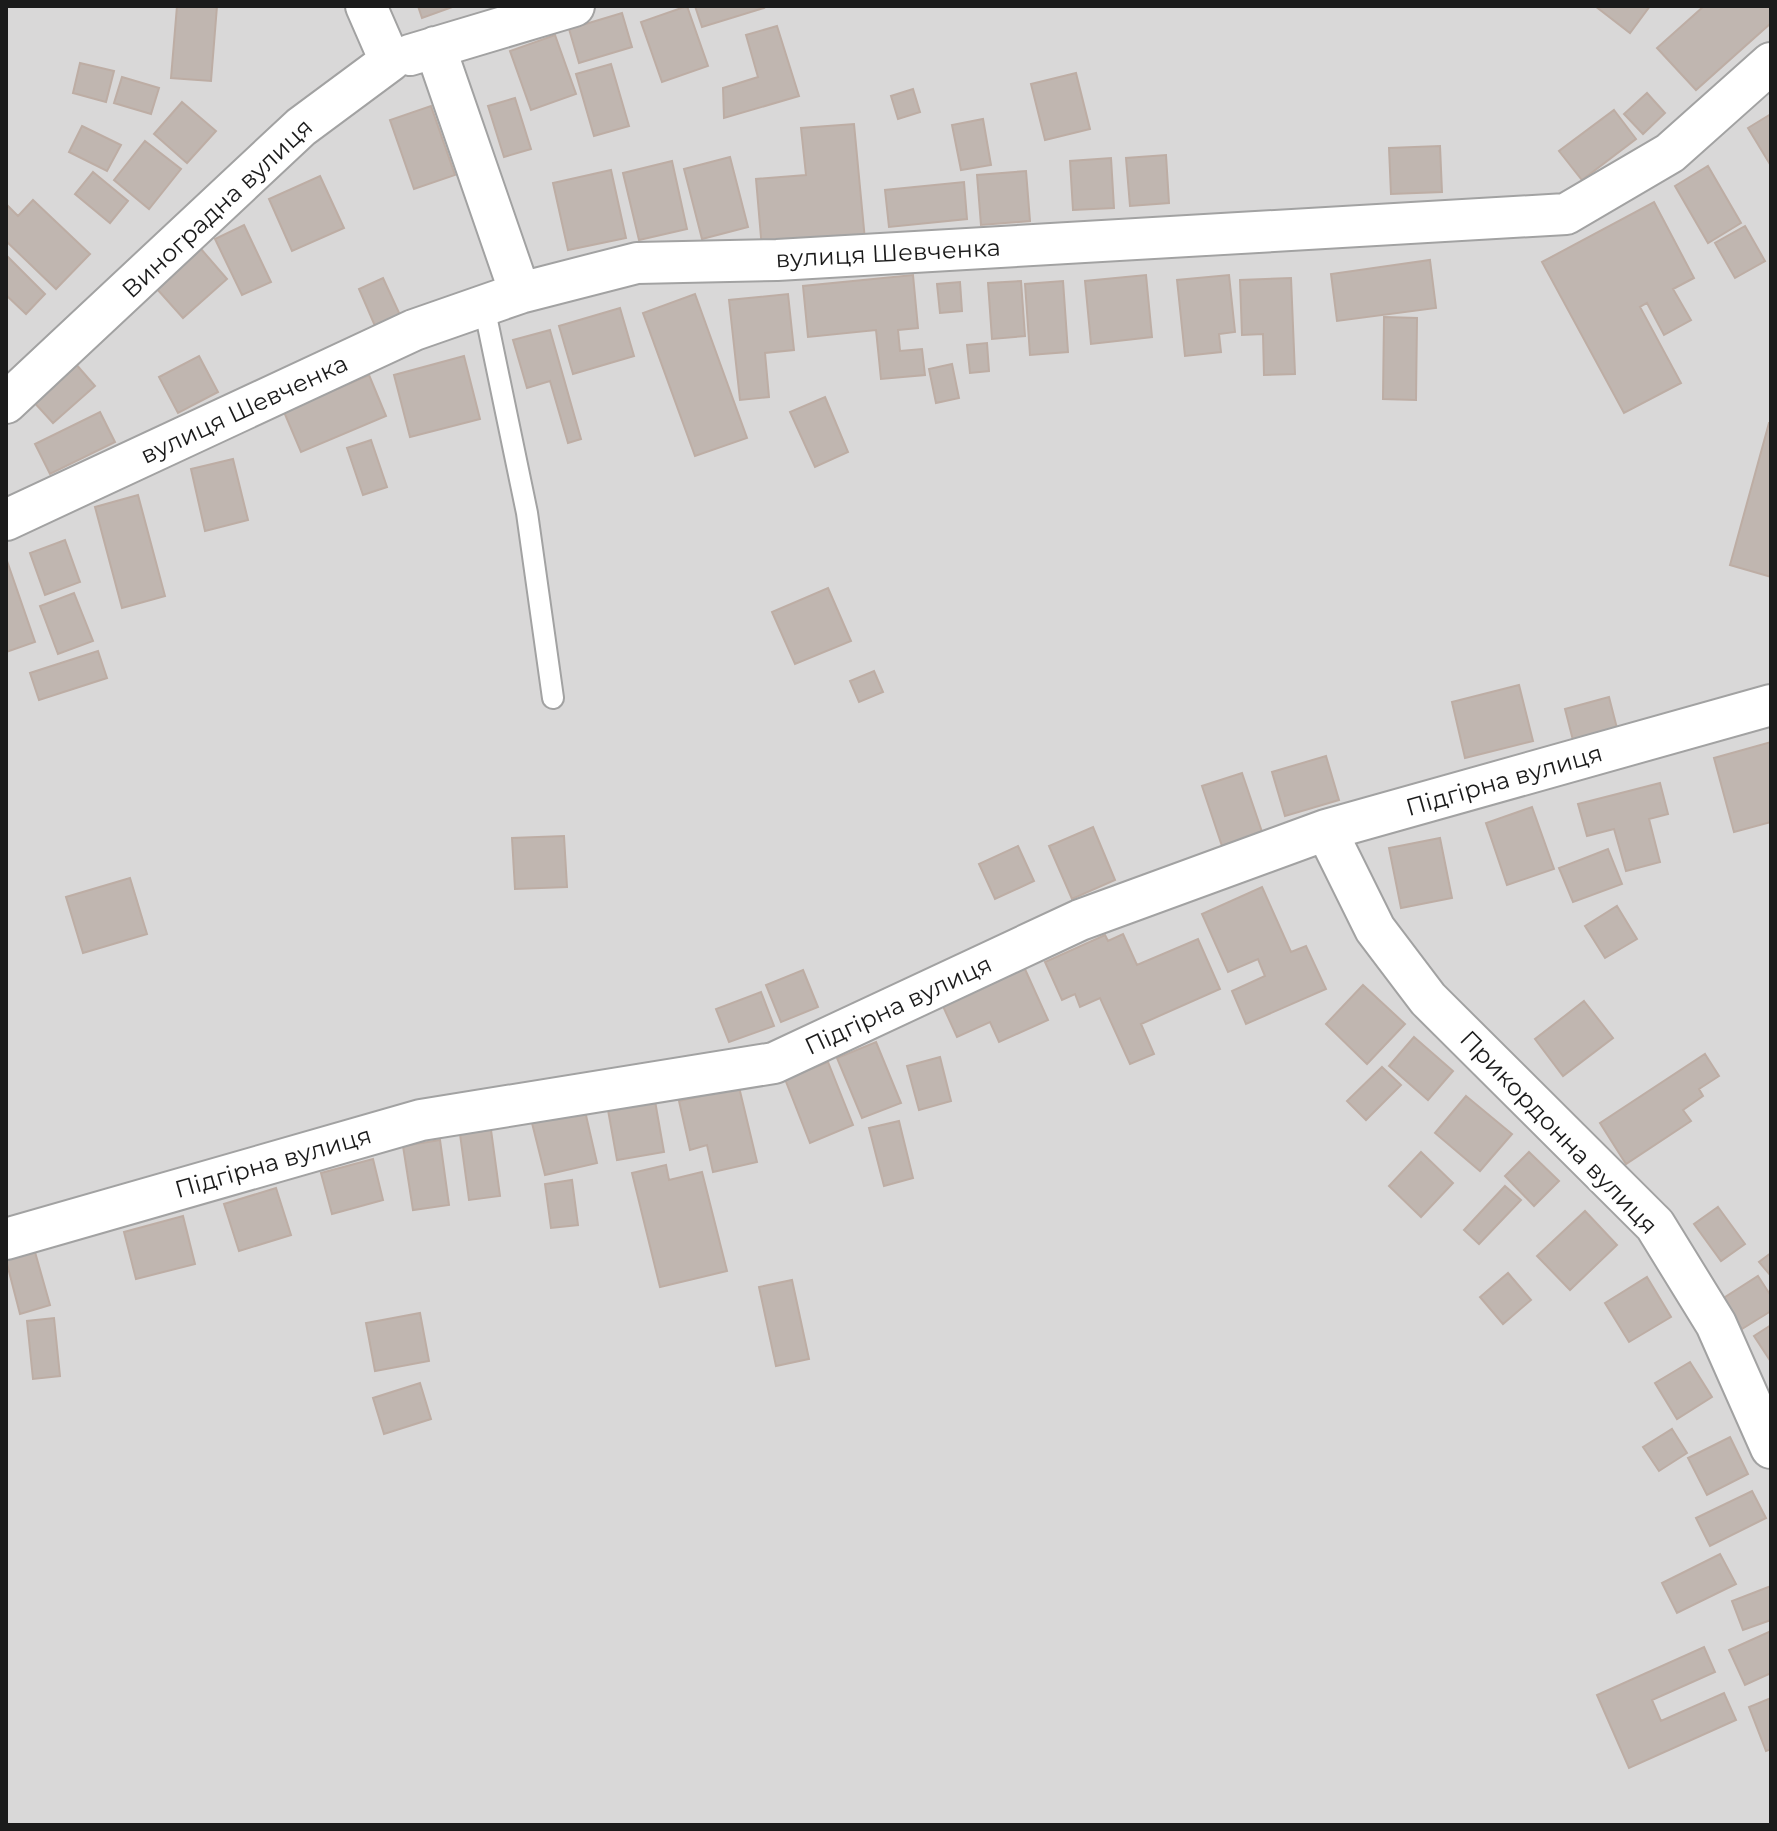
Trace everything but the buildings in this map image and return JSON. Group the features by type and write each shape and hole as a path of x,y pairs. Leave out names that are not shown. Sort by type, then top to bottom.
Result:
{"street":[{"path":"366,6 390,61"},
{"name":"Виноградна вулиця","path":"6,403 301,127 390,61 574,6"},
{"path":"435,47 502,300"},
{"name":"вулиця Шевченка","path":"6,520 414,330 502,300 637,263 777,260 1566,214 1670,153 1771,63"},
{"name":"Підгірна вулиця","path":"6,1239 421,1120 774,1063 1080,920 1326,830 1771,705"},
{"name":"Прикордонна вулиця","path":"1326,830 1375,929 1428,999 1655,1225 1716,1324 1771,1448"}],"lane":[{"path":"502,300 553,698"}],"shaded area":[{"path":"6,6 1771,6 1771,1825 6,1825"}]}
